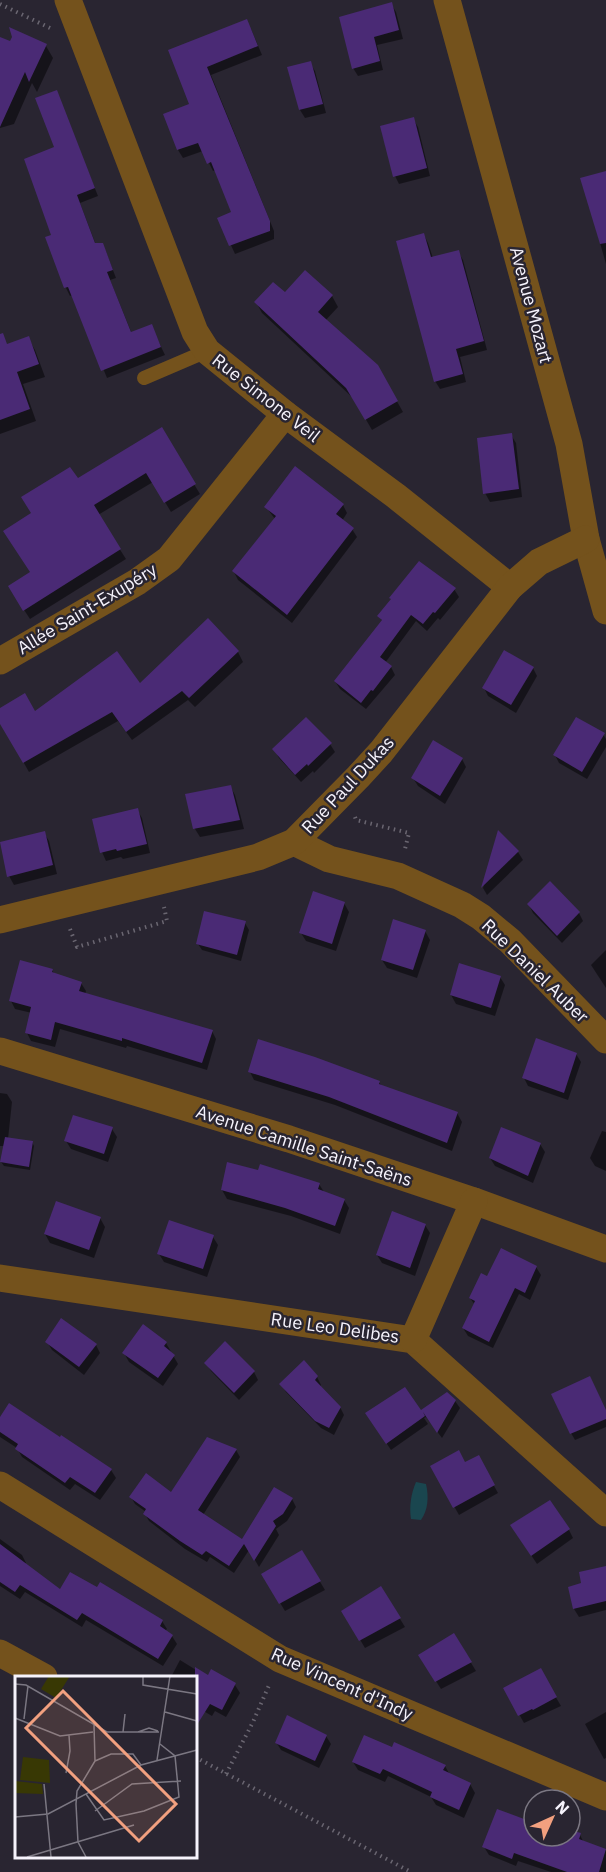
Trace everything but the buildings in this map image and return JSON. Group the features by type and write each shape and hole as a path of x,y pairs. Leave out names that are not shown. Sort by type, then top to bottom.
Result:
{"street":[{"name":"Avenue Mozart","path":"447,0 569,444 586,539 606,611"},
{"name":"Rue Simone Veil","path":"73,12 195,332 207,351 510,587"},
{"name":"Allée Saint-Exupéry","path":"0,661 137,582 169,559 194,531 285,414"},
{"name":"Rue Paul Dukas","path":"0,920 258,857 294,842 381,752 510,587 538,562 586,539"},
{"name":"Rue Daniel Auber","path":"294,842 329,859 398,876 462,905 482,917 510,940 606,1040"},
{"name":"Avenue Camille Saint-Saëns","path":"0,1051 289,1138 606,1249"},
{"path":"413,1340 474,1201"},
{"name":"Rue Leo Delibes","path":"0,1278 413,1340 606,1513"},
{"name":"Rue Vincent d'Indy","path":"0,1485 280,1659 606,1797"},
{"path":"0,1653 42,1676"}],"lane":[{"path":"144,378 207,351"}],"path":[{"path":"0,4 53,30 73,12"},
{"path":"354,812 356,820 409,833 398,876"},
{"path":"226,1774 253,1722 280,1659"},
{"path":"196,1758 411,1872"}],"water":[{"path":"416,1482 426,1484 427,1489 428,1498 421,1520 411,1519 411,1500"}]}
